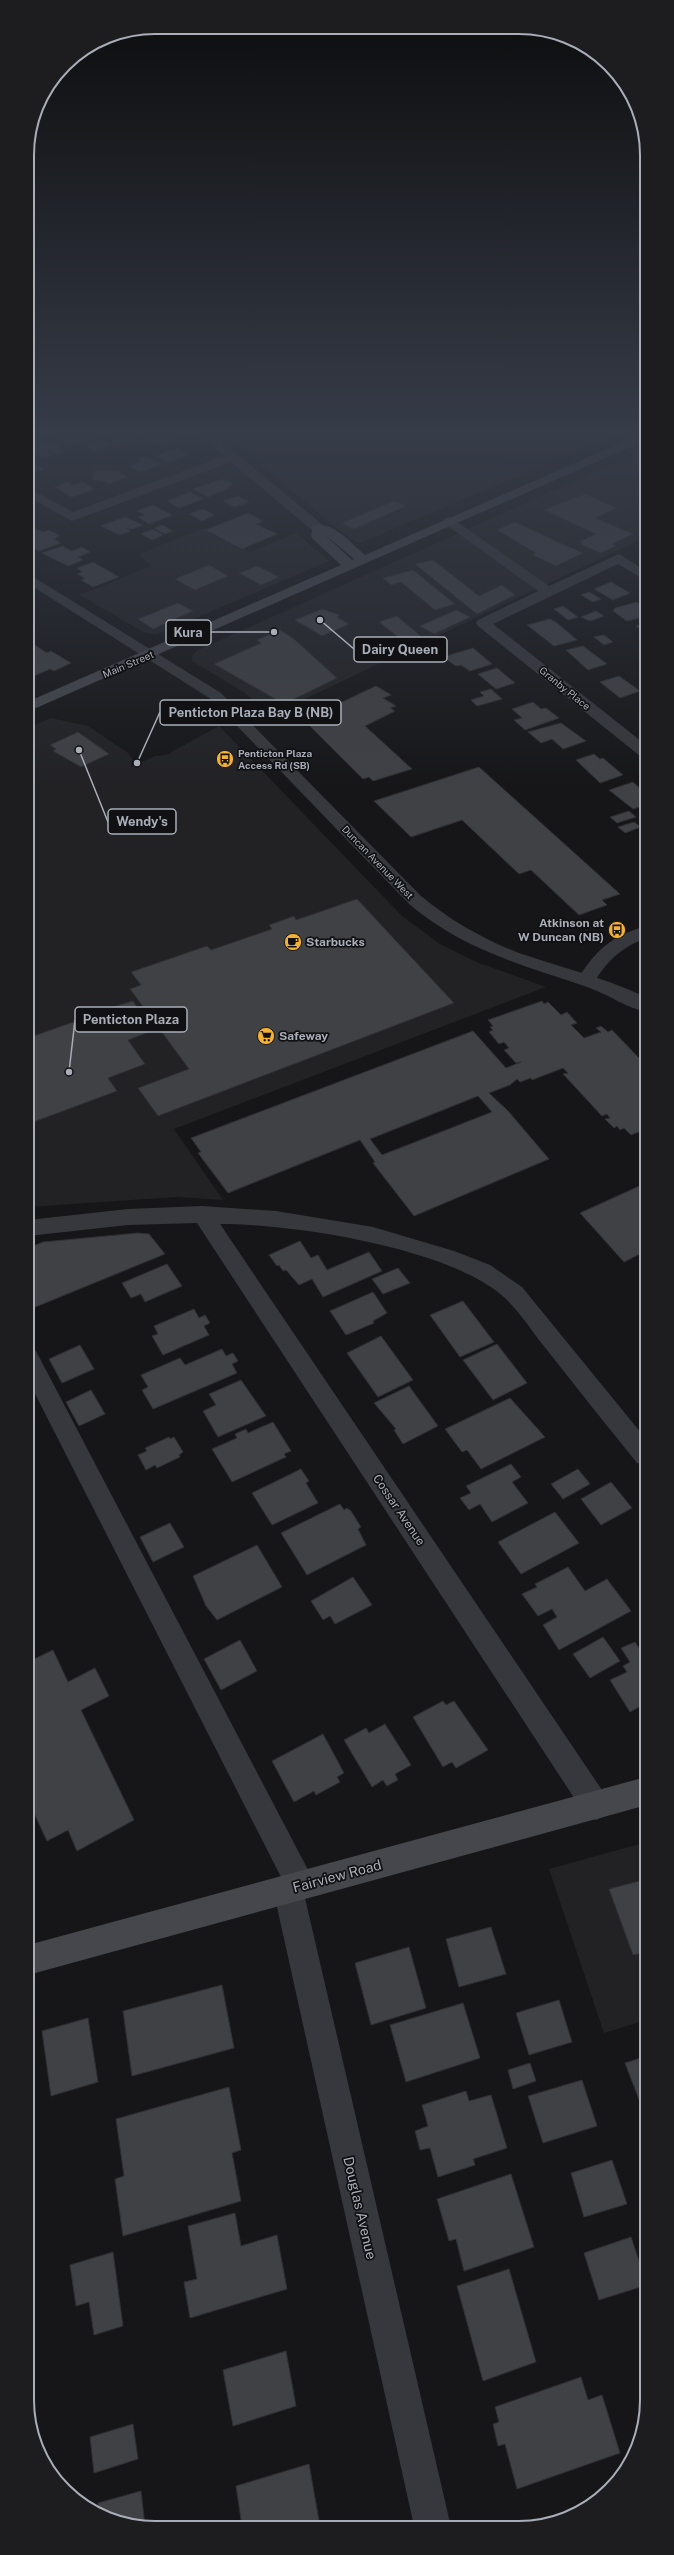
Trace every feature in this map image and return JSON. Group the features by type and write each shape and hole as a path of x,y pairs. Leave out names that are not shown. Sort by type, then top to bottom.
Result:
{"main road":[{"path":"334,551 350,566"},
{"path":"353,551 363,560"},
{"name":"Main Street","path":"34,705 383,551"},
{"name":"Fairview Road","path":"34,1958 640,1793"}],"street":[{"path":"491,551 548,592 619,558 640,573"},
{"name":"Duncan Avenue West","path":"34,581 202,686 228,706 410,895 444,923 481,943 515,958 586,980 626,995 640,1003"},
{"name":"Granby Place","path":"548,592 483,623 640,748"},
{"path":"586,980 601,955 629,938 640,934"},
{"path":"34,1227 115,1217 168,1213 289,1220 340,1228 394,1240 447,1256 490,1275 514,1293 640,1449"},
{"name":"Cossar Avenue","path":"202,1214 596,1806"},
{"name":"Douglas Avenue","path":"34,1370 295,1887 432,2521"}],"shaded area":[{"path":"146,551 317,551 329,561 156,635 143,632 80,595 151,566 139,554"},
{"path":"418,551 616,551 269,716 245,693 192,661 192,656 198,650"},
{"path":"51,718 88,726 128,753 132,759 131,767 155,756 166,755 219,726 402,916 440,944 474,961 546,987 174,1129 223,1200 177,1197 34,1207 34,725"},
{"path":"640,1844 640,2022 604,2033 549,1869"}],"building":[{"path":"47,551 90,552 78,557 83,560 68,566 42,553"},
{"path":"533,551 579,551 583,553 556,566 533,555 536,553"},
{"path":"433,560 479,596 502,585 515,595 477,614 415,564"},
{"path":"93,562 119,577 93,587 81,580 85,578 77,574 82,572 77,568"},
{"path":"209,565 228,576 195,590 175,579"},
{"path":"257,566 279,577 261,585 239,573"},
{"path":"413,570 455,604 435,610 401,582 391,585 383,578"},
{"path":"611,582 630,593 613,600 594,589"},
{"path":"589,592 601,599 593,602 581,595"},
{"path":"637,602 640,604 640,618 627,621 613,611 615,608"},
{"path":"178,603 193,611 153,629 138,619"},
{"path":"563,606 578,617 568,620 554,609"},
{"path":"322,609 340,615 337,617 349,624 322,636 295,620"},
{"path":"456,610 470,617 434,634 420,626"},
{"path":"596,611 604,616 590,621 581,617"},
{"path":"397,616 424,639 409,646 379,622"},
{"path":"550,619 577,640 554,646 527,625"},
{"path":"280,630 294,639 337,678 284,704 214,664 261,643 257,640"},
{"path":"604,635 613,642 604,645 594,637"},
{"path":"34,645 47,653 51,651 71,663 54,671 50,669 34,676"},
{"path":"583,646 607,664 588,670 566,650"},
{"path":"473,648 492,664 470,671 461,665 456,666 443,657"},
{"path":"497,668 515,683 496,689 478,674"},
{"path":"619,676 640,691 620,698 600,682"},
{"path":"376,686 391,695 383,698 396,706 390,708 395,711 365,726 412,769 373,781 369,777 363,779 304,720"},
{"path":"491,689 502,699 477,706 471,700 484,696 480,692"},
{"path":"533,702 541,709 546,708 559,718 525,730 514,720 522,718 512,709"},
{"path":"561,723 586,741 563,749 552,739 541,743 528,732"},
{"path":"78,732 109,754 81,767 53,751 56,749 50,745"},
{"path":"594,754 600,759 603,758 623,775 600,783 576,760"},
{"path":"479,767 620,894 602,900 607,905 579,915 531,870 519,874 462,820 411,837 374,801"},
{"path":"633,782 640,788 640,807 633,809 609,790"},
{"path":"629,811 636,817 617,823 610,817"},
{"path":"634,822 640,826 625,833 618,827"},
{"name":"Safeway","path":"357,899 454,1003 158,1116 138,1088 189,1069 130,989 141,985 131,972 207,946 211,950 272,929 269,925 294,916 296,920"},
{"path":"133,1001 152,1031 128,1040 145,1064 108,1078 117,1091 34,1122 34,1036 96,1014 95,1012"},
{"path":"542,1001 544,1004 548,1002 561,1015 567,1012 577,1023 571,1025 584,1038 601,1032 596,1028 601,1026 608,1032 612,1030 640,1058 640,1131 631,1135 624,1128 620,1130 617,1126 614,1128 605,1119 610,1118 607,1114 602,1116 563,1074 568,1073 563,1068 532,1080 531,1078 520,1082 517,1079 510,1085 489,1093 509,1112 549,1159 414,1216 373,1163 375,1162 360,1140 228,1193 198,1153 201,1152 191,1138 473,1031 506,1068 521,1062 516,1063 504,1050 509,1048 504,1042 499,1044 489,1032 493,1030 490,1027 493,1026 488,1020","holes":["478,1096 492,1112 382,1155 370,1139"]},
{"path":"640,1186 640,1254 624,1262 580,1213"},
{"path":"138,1233 149,1234 165,1254 34,1308 34,1246 43,1242"},
{"path":"300,1241 311,1258 318,1255 327,1270 369,1252 382,1271 323,1297 312,1279 299,1285 286,1270 283,1271 279,1265 277,1266 269,1255"},
{"path":"167,1264 182,1286 145,1302 141,1294 131,1298 122,1283"},
{"path":"398,1268 410,1283 383,1294 372,1279"},
{"path":"373,1292 387,1313 373,1321 374,1323 346,1335 330,1311"},
{"path":"463,1301 494,1342 460,1357 430,1315"},
{"path":"194,1309 199,1318 205,1315 210,1323 204,1326 209,1335 163,1355 152,1336 158,1334 154,1326"},
{"path":"381,1336 413,1380 378,1397 347,1353"},
{"path":"497,1344 527,1383 493,1400 463,1360"},
{"path":"80,1345 94,1369 62,1383 49,1359"},
{"path":"222,1349 226,1356 233,1353 238,1361 232,1364 237,1373 153,1409 142,1390 148,1387 141,1375 180,1358 185,1365"},
{"path":"241,1380 266,1416 218,1437 203,1411 216,1405 209,1394"},
{"path":"409,1386 438,1426 403,1444 394,1430 396,1429 374,1403"},
{"path":"91,1390 105,1414 79,1426 66,1402"},
{"path":"510,1398 545,1437 481,1469 467,1450 462,1452 445,1429"},
{"path":"273,1422 291,1451 284,1454 286,1457 232,1482 212,1449 237,1438 235,1434 246,1429 248,1433"},
{"path":"169,1437 170,1439 174,1437 183,1452 179,1455 180,1457 157,1468 155,1465 146,1470 138,1455 147,1451 145,1448"},
{"path":"511,1464 521,1477 512,1482 528,1503 492,1522 480,1504 469,1510 460,1498 471,1493 466,1486"},
{"path":"301,1469 309,1481 306,1483 318,1503 272,1525 252,1493"},
{"path":"578,1469 590,1484 563,1499 551,1484"},
{"path":"611,1482 632,1508 601,1525 581,1499"},
{"path":"340,1504 344,1510 347,1508 351,1511 361,1527 358,1529 366,1545 307,1575 281,1533"},
{"path":"555,1512 579,1543 521,1574 498,1542"},
{"path":"170,1523 184,1547 153,1562 140,1537"},
{"path":"257,1545 282,1587 217,1620 206,1606 193,1576"},
{"path":"568,1567 585,1591 607,1579 631,1611 559,1650 543,1625 557,1617 552,1609 538,1616 522,1594 537,1587 535,1584"},
{"path":"353,1577 372,1605 335,1624 330,1616 323,1620 311,1601"},
{"path":"603,1637 620,1661 590,1678 573,1654"},
{"path":"240,1640 257,1671 221,1690 204,1659"},
{"path":"635,1642 640,1650 640,1706 630,1712 610,1680 627,1672 623,1666 630,1662 621,1648"},
{"path":"53,1650 68,1682 95,1668 109,1696 81,1710 134,1820 77,1851 68,1830 47,1841 34,1813 34,1659"},
{"path":"443,1701 446,1705 454,1701 488,1750 456,1768 452,1762 443,1767 413,1717"},
{"path":"385,1724 411,1765 395,1774 398,1780 387,1786 383,1780 372,1787 344,1740 366,1728 369,1733"},
{"path":"323,1734 344,1773 337,1777 340,1782 316,1795 314,1791 294,1802 272,1761"},
{"path":"640,1881 640,1954 633,1955 609,1889"},
{"path":"491,1927 506,1974 459,1987 446,1939"},
{"path":"409,1947 426,2008 371,2025 355,1963"},
{"path":"222,1985 234,2048 132,2076 123,2011"},
{"path":"559,2000 572,2042 529,2055 516,2013"},
{"path":"463,2003 480,2058 406,2082 390,2025"},
{"path":"88,2018 98,2082 51,2096 42,2031"},
{"path":"640,2058 640,2102 625,2063"},
{"path":"530,2063 536,2081 513,2089 508,2070"},
{"path":"582,2080 597,2126 543,2143 528,2096"},
{"path":"229,2087 241,2150 232,2153 241,2201 123,2236 115,2179 124,2176 116,2119"},
{"path":"466,2091 469,2101 491,2095 507,2148 473,2159 475,2165 438,2177 430,2148 420,2150 415,2131 428,2126 422,2105"},
{"path":"612,2160 627,2204 584,2217 571,2173"},
{"path":"511,2174 534,2247 464,2271 456,2239 449,2241 437,2199"},
{"path":"235,2213 241,2246 277,2235 287,2289 190,2318 184,2282 197,2279 188,2226"},
{"path":"631,2237 640,2264 640,2287 599,2300 584,2253"},
{"path":"113,2252 123,2326 94,2335 89,2302 76,2306 70,2265"},
{"path":"509,2269 536,2362 483,2381 457,2286"},
{"path":"286,2351 296,2406 233,2426 223,2370"},
{"path":"581,2377 588,2400 602,2395 620,2453 517,2489 505,2444 498,2446 493,2424 499,2422 495,2407"},
{"path":"133,2424 138,2459 94,2473 90,2437"},
{"path":"309,2464 319,2521 241,2521 236,2486"},
{"path":"141,2491 144,2520 132,2519 109,2512 98,2507 98,2503"}],"place":[{"name":"Dairy Queen","path":"320,620"},
{"name":"Kura","path":"274,632"},
{"name":"Wendy's","path":"79,750"},
{"name":"Penticton Plaza Access Rd (SB)","path":"225,759"},
{"name":"Penticton Plaza Bay B (NB)","path":"137,763"},
{"name":"Atkinson at W Duncan (NB)","path":"617,930"},
{"name":"Starbucks","path":"293,942"},
{"name":"Safeway","path":"266,1036"},
{"name":"Penticton Plaza","path":"69,1072"}]}
